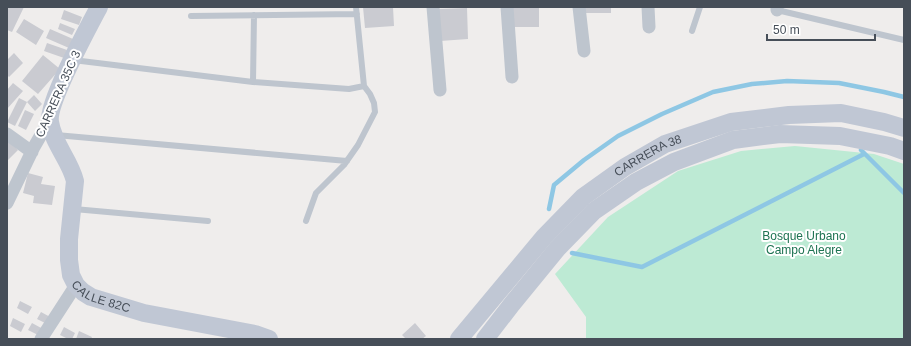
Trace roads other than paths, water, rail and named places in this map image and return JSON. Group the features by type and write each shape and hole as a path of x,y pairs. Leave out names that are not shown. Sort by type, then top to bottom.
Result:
{"main road":[{"name":"CARRERA 35C 3","path":"51,128 51,107 72,60 99,7"},
{"name":"CARRERA 38","path":"460,339 544,237 583,197 625,167 665,144 731,122 789,115 841,113 884,122 904,128"},
{"name":"CALLE 82C","path":"51,128 59,149 72,172 74,181 69,239 69,260 71,275 76,285 83,292 91,297 144,313 256,334 269,339"},
{"name":"CARRERA 38","path":"485,339 557,249 594,211 636,182 674,162 733,140 780,134 840,136 890,146 904,151"}],"street":[{"path":"433,7 440,90"},
{"path":"506,7 512,77"},
{"path":"580,7 584,51"},
{"path":"648,7 650,27"},
{"name":"CARRERA 35C 3","path":"8,203 32,152 51,128"},
{"path":"7,134 32,152"},
{"path":"41,339 76,285"}],"lane":[{"path":"306,221 316,193 344,165 358,145 375,112 374,103 364,86 356,7"},
{"path":"692,31 700,7"},
{"path":"777,8 904,40"},
{"path":"191,16 357,14"},
{"path":"253,82 254,15"},
{"path":"72,60 253,82 349,89 364,86"},
{"path":"51,128 347,160"},
{"path":"72,209 208,221"}],"waterway":[{"path":"549,209 554,185 584,160 618,136 662,114 713,92 752,84 787,81 839,83 904,97"},
{"path":"861,150 904,193"},
{"path":"572,253 642,267 864,154"}],"park label":[{"name":"Bosque Urbano Campo Alegre","path":"804,243"}]}
